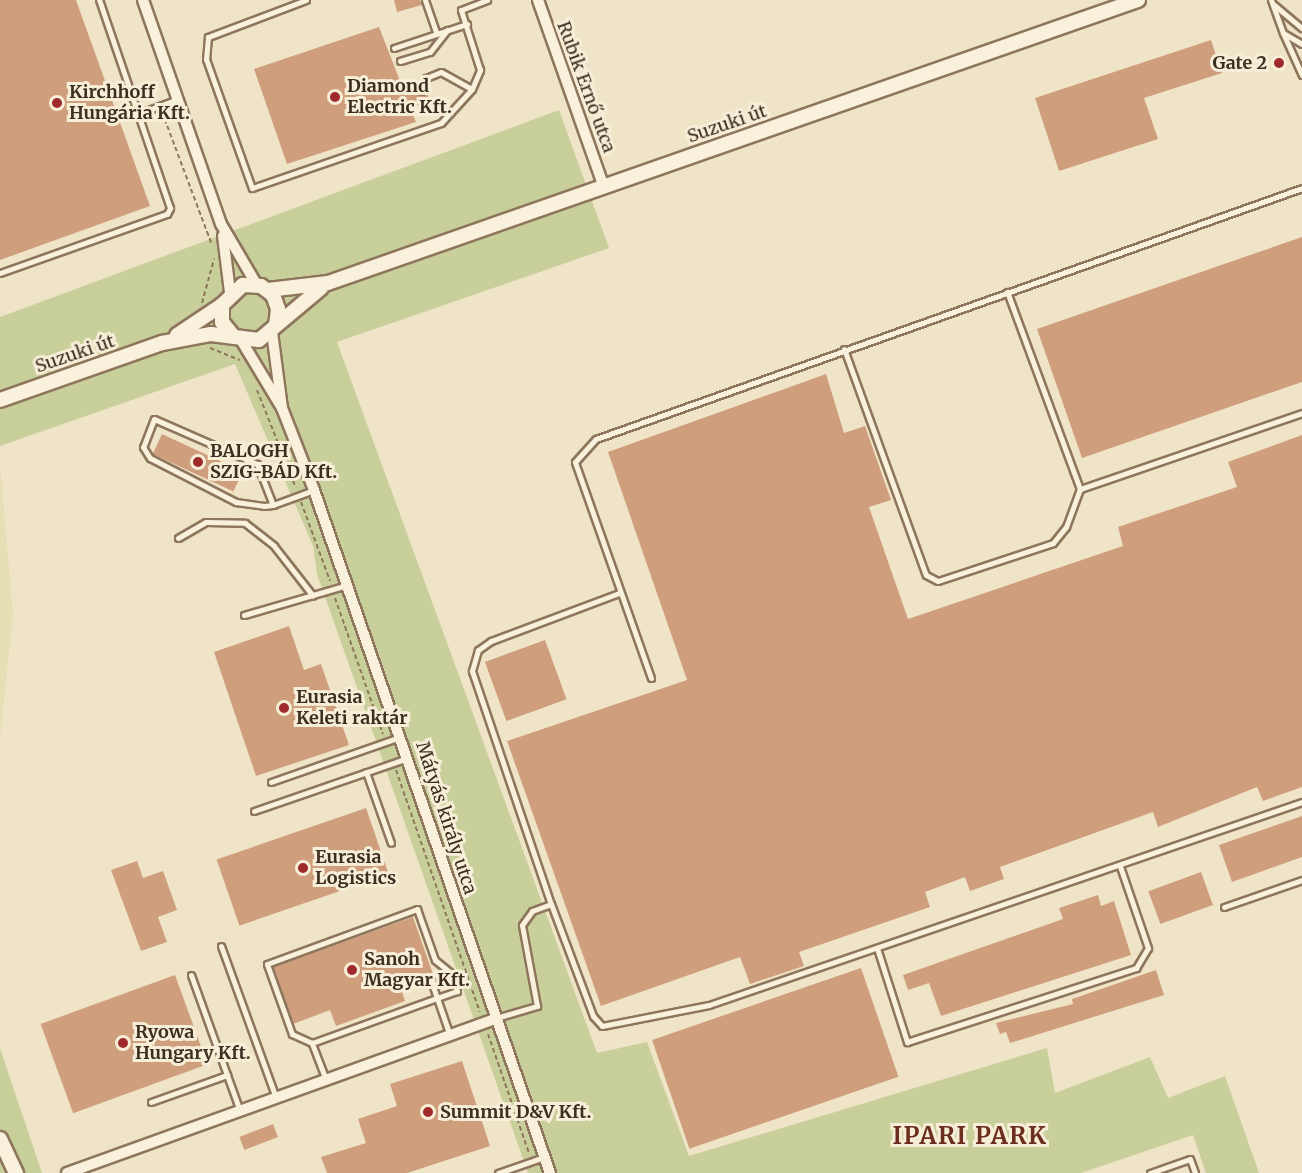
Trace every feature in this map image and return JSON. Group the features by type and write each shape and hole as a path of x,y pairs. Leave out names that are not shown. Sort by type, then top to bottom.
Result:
{"main road":[{"name":"Suzuki út","path":"328,283 603,185 1138,0"},
{"path":"162,343 201,323 222,305 230,292 328,283"},
{"path":"162,343 203,335 260,340 328,283"},
{"path":"262,288 278,306 274,328"},
{"path":"222,305 222,322 237,338"},
{"name":"Suzuki út","path":"0,400 162,343"},
{"path":"0,1139 16,1173"}],"street":[{"name":"Rubik Ernő utca","path":"538,0 603,185"},
{"path":"146,1 221,224 230,292"},
{"path":"221,224 262,288"},
{"name":"Mátyás király utca","path":"274,328 282,408"},
{"name":"Mátyás király utca","path":"237,338 282,408 314,490 402,736 495,1019 550,1173"},
{"path":"67,1173 495,1019"}],"lane":[{"path":"0,273 167,214 170,208 99,0"},
{"path":"306,0 208,37 206,59 252,188 424,132 452,113 472,89 480,63 461,10 487,0"},
{"path":"425,0 437,34"},
{"path":"1271,1 1302,28"},
{"path":"1271,1 1302,75"},
{"path":"394,48 466,24"},
{"path":"400,61 437,47 447,30"},
{"path":"1283,33 1302,45"},
{"path":"421,91 426,78 441,72 472,89"},
{"path":"138,114 178,99"},
{"path":"424,104 452,113"},
{"path":"651,678 619,593 575,462 584,448 844,349 1302,188"},
{"path":"844,349 926,575 938,581 1053,543 1066,527 1080,489 1007,292"},
{"path":"1080,489 1302,413"},
{"path":"273,505 256,464 154,419 143,447 150,458 236,502 273,505 314,490"},
{"path":"178,538 206,522 245,523 274,546 313,596"},
{"path":"244,615 347,585"},
{"path":"619,593 491,641 473,664 473,681 593,1016 610,1027 710,1005 1120,866 1302,801"},
{"path":"271,782 402,736"},
{"path":"254,811 409,757"},
{"path":"366,772 391,843"},
{"path":"877,948 908,1042 1136,968 1148,948 1120,866"},
{"path":"1224,907 1302,880"},
{"path":"495,1019 537,1006 522,925 532,911 551,904"},
{"path":"417,909 435,960 452,974 456,991 437,998 312,1043 292,1034 267,964 417,909"},
{"path":"221,946 276,1098"},
{"path":"191,975 240,1111"},
{"path":"430,978 450,1035"},
{"path":"312,1043 326,1080"},
{"path":"151,1102 226,1075"},
{"path":"498,1173 544,1157"},
{"path":"1150,1173 1190,1159 1195,1173"}],"path":[{"path":"160,106 212,243 214,258 201,323"}],"shaded area":[{"path":"0,464 13,614 0,740"}],"green space":[{"path":"559,110 609,248 337,342 597,1053 647,1042 689,1156 1047,1048 1055,1093 1150,1057 1168,1098 1225,1076 1259,1173 1206,1173 1193,1135 1081,1173 528,1173 317,574 313,546 235,364 0,446 0,317"},
{"path":"0,1048 42,1173 0,1173"}],"building":[{"name":"Kirchhoff Hungária Kft.","path":"0,0 76,0 150,206 0,260"},
{"path":"394,0 420,0 422,5 397,12"},
{"name":"Diamond Electric Kft.","path":"379,27 402,86 410,83 420,96 426,91 430,101 410,108 416,122 287,164 254,69"},
{"path":"1211,40 1222,73 1144,98 1158,139 1059,171 1035,98"},
{"path":"1302,237 1302,382 1082,458 1037,329"},
{"path":"826,374 844,433 865,426 891,500 869,507 908,619 1123,546 1118,527 1237,487 1228,462 1302,435 1302,787 1263,801 1257,787 1158,827 1153,812 1000,867 1004,879 970,891 965,877 925,892 930,907 799,952 804,966 750,984 740,957 601,1006 507,741 687,680 608,452"},
{"name":"BALOGH SZIG-BÁD Kft.","path":"162,434 243,472 233,492 153,454"},
{"name":"Eurasia Keleti raktár","path":"289,626 304,670 321,664 349,745 256,776 214,652"},
{"path":"545,640 567,699 506,721 485,662"},
{"name":"Eurasia Logistics","path":"366,808 389,874 239,926 217,859"},
{"path":"1302,816 1302,857 1232,882 1219,845"},
{"path":"137,861 143,878 163,871 177,910 158,917 167,942 141,951 111,870"},
{"path":"1201,872 1213,905 1160,924 1148,891"},
{"path":"1098,895 1101,906 1114,901 1131,955 941,1016 929,983 908,990 903,975 1063,919 1059,908"},
{"name":"Sanoh Magyar Kft.","path":"413,917 433,974 400,986 405,1001 336,1026 330,1010 293,1024 273,967"},
{"path":"861,968 898,1077 689,1149 652,1040"},
{"path":"1156,970 1164,995 1010,1043 1006,1032 1000,1034 996,1023 1073,1004 1072,999"},
{"name":"Ryowa Hungary Kft.","path":"175,975 207,1064 73,1113 41,1024"},
{"name":"Summit D&V Kft.","path":"462,1061 490,1146 407,1173 327,1173 321,1157 366,1143 358,1119 397,1106 390,1084"},
{"path":"273,1124 278,1137 244,1150 239,1137"}],"place":[{"name":"Gate 2","path":"1279,63"},
{"name":"Diamond Electric Kft.","path":"335,97"},
{"name":"Kirchhoff Hungária Kft.","path":"57,103"},
{"name":"BALOGH SZIG-BÁD Kft.","path":"198,462"},
{"name":"Eurasia Keleti raktár","path":"284,708"},
{"name":"Eurasia Logistics","path":"303,868"},
{"name":"Sanoh Magyar Kft.","path":"352,970"},
{"name":"Ryowa Hungary Kft.","path":"123,1043"},
{"name":"Summit D&V Kft.","path":"428,1112"}],"district":[{"name":"IPARI PARK","path":"970,1136"}]}
